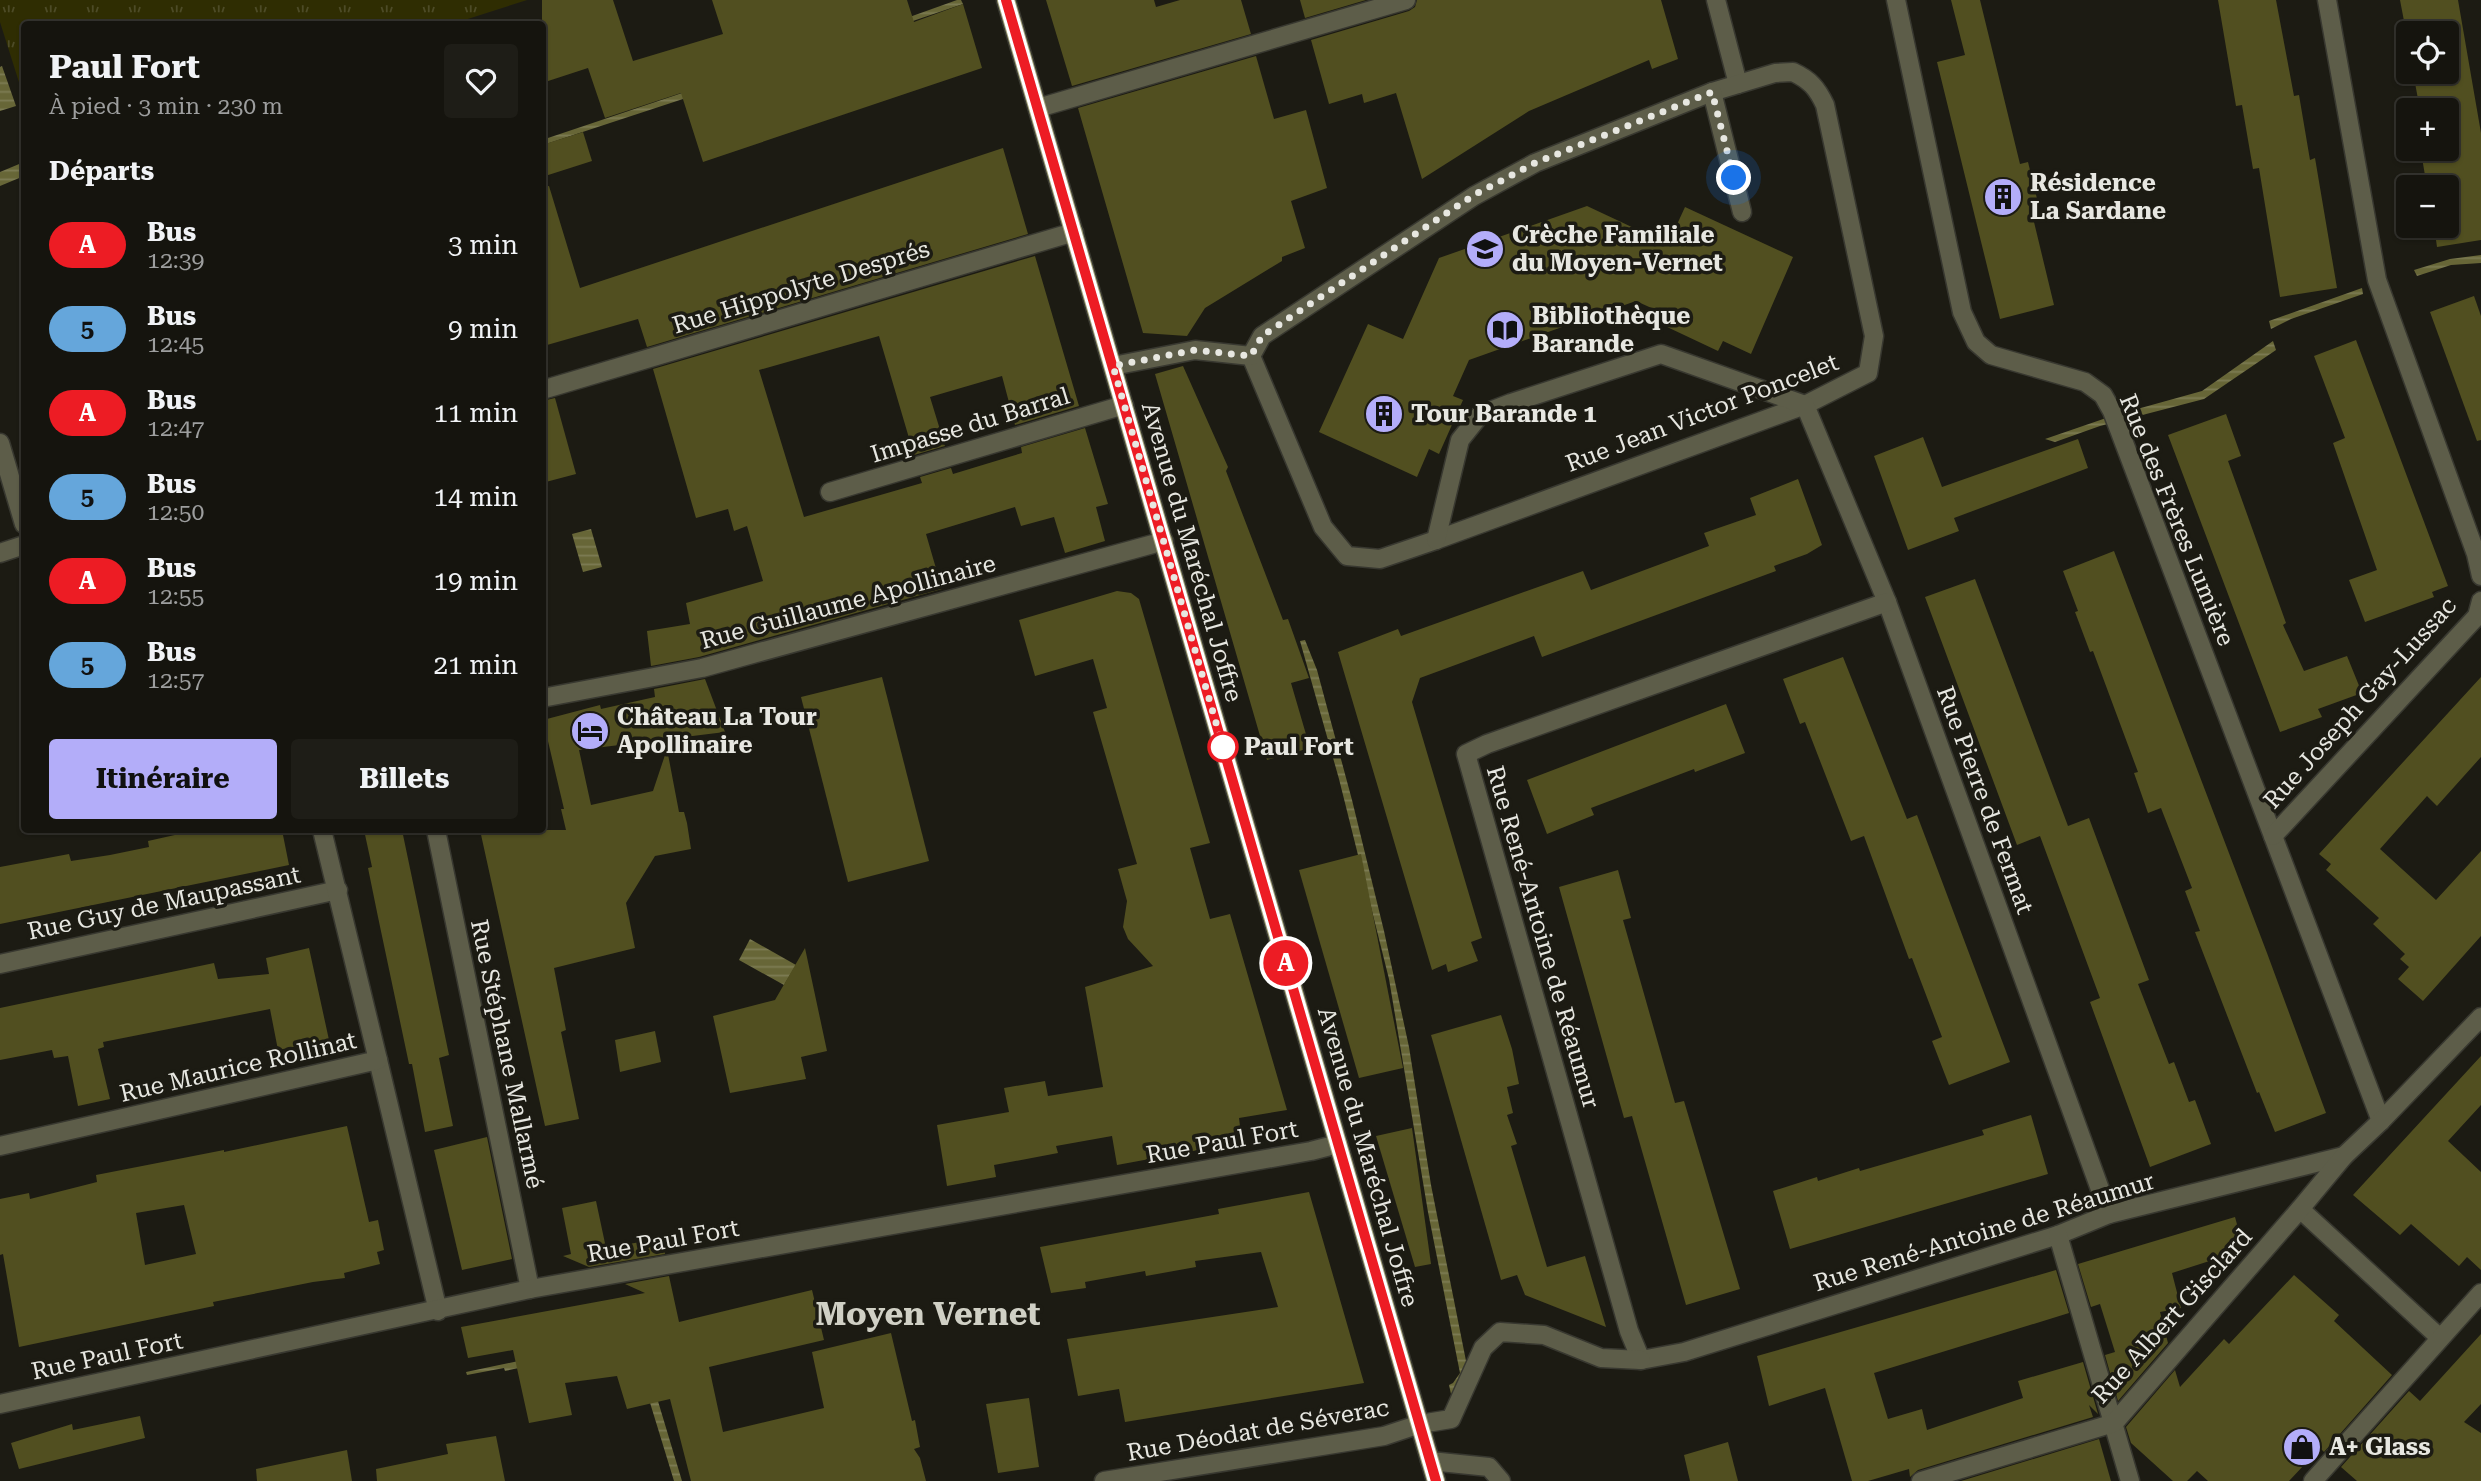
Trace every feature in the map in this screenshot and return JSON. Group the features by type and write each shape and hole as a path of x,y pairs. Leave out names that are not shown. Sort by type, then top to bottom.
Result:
{"main road":[{"name":"Avenue du Maréchal Joffre","path":"1006,0 1436,1481"}],"street":[{"path":"1038,108 1406,0"},
{"path":"1716,0 1738,84"},
{"name":"Rue des Frères Lumière","path":"1896,0 1962,312 1976,342 1991,355 2085,382 2103,395 2112,411 2381,1121"},
{"path":"2327,0 2377,280 2476,554 2481,576"},
{"name":"Rue Jean Victor Poncelet","path":"1793,72 1809,79 1820,93 1825,105 1874,336 1868,373 1804,405 1436,540 1380,559 1348,556 1322,527 1251,356 1262,336 1474,195 1535,163 1738,84 1775,73 1793,72"},
{"path":"1712,92 1742,212"},
{"name":"Rue Hippolyte Després","path":"546,389 1074,232"},
{"path":"1113,366 1195,350 1251,356"},
{"path":"1436,540 1460,440 1480,415 1511,403 1661,354 1804,405"},
{"name":"Impasse du Barral","path":"830,492 1124,405"},
{"name":"Rue Pierre de Fermat","path":"1804,405 1887,602 2109,1214"},
{"path":"0,443 21,514"},
{"name":"Rue Guillaume Apollinaire","path":"546,697 702,668 1164,541"},
{"path":"0,553 21,546"},
{"name":"Rue Joseph Gay-Lussac","path":"2273,836 2477,616 2481,601"},
{"name":"Rue René-Antoine de Réaumur","path":"1641,1360 1629,1331 1466,754 1487,744 1887,602"},
{"name":"Rue Maurice Rollinat","path":"0,1146 378,1060 323,833"},
{"name":"Rue Stéphane Mallarmé","path":"437,833 530,1289"},
{"name":"Rue Guy de Maupassant","path":"0,964 338,890"},
{"name":"Rue Albert Gisclard","path":"1921,1481 2113,1423 2344,1156 2481,1017"},
{"path":"378,1060 438,1311"},
{"name":"Rue Paul Fort","path":"0,1404 530,1289 1311,1151 1338,1144"},
{"name":"Rue René-Antoine de Réaumur","path":"1420,1424 1451,1419 1483,1348 1500,1332 1544,1335 1601,1359 1641,1360 1684,1352 2057,1236 2109,1214 2344,1156"},
{"path":"2300,1209 2439,1337"},
{"path":"2057,1236 2130,1481"},
{"path":"2313,1481 2481,1293"},
{"name":"Rue Déodat de Séverac","path":"1104,1481 1384,1436 1420,1424"},
{"path":"1430,1461 1489,1466 1501,1481"}],"green space":[{"path":"0,0 527,0 461,21 21,21 21,88 0,22"}],"shaded area":[{"path":"961,0 963,4 848,43 848,39"},
{"path":"2,66 16,106 0,111 0,67"},
{"path":"691,90 683,99 546,144 546,139"},
{"path":"21,163 21,177 0,186 0,172"},
{"path":"2481,255 2481,263 2451,265 2417,276 2414,270 2450,259"},
{"path":"2362,288 2363,294 2291,319 2271,329 2269,321"},
{"path":"2273,341 2276,350 2204,399 2100,426 2055,442 2045,439 2112,416 2202,391"},
{"path":"591,529 602,567 583,572 572,534"},
{"path":"1305,640 1317,670 1352,800 1409,1047 1431,1185 1471,1386 1451,1394 1449,1385 1460,1373 1428,1212 1389,979 1339,779 1300,641"},
{"path":"750,939 796,965 784,985 739,960"},
{"path":"624,1339 642,1348 682,1481 674,1481 632,1344 505,1371 504,1368 467,1375 466,1372"}],"building":[{"path":"542,0 613,0 633,61 723,34 712,0 907,0 914,22 963,4 982,68 703,162 681,93 605,118 588,68 546,82 546,21 542,21"},
{"path":"1046,0 1154,0 1156,7 1180,0 1241,0 1251,34 1072,86"},
{"path":"1300,0 1366,0 1305,18"},
{"path":"1417,0 1661,0 1678,59 1652,69 1649,60 1529,111 1422,179 1396,93 1364,103 1362,94 1329,104 1311,40 1409,11 1415,7"},
{"name":"Résidence La Sardane","path":"1951,0 1980,0 2020,164 2028,162 2042,219 2034,222 2054,305 2000,319 1937,62 1965,55"},
{"path":"2218,0 2276,0 2294,96 2299,95 2310,160 2315,158 2337,288 2280,297 2259,168 2253,169 2242,105 2236,106"},
{"path":"2400,0 2458,0 2481,133 2481,240 2437,247 2436,238 2459,238 2459,175 2425,175 2423,161 2459,161 2459,98 2418,98 2415,84 2459,84 2459,21 2404,21"},
{"path":"1256,56 1274,119 1306,110 1327,188 1291,201 1305,248 1282,257 1282,261 1205,308 1187,336 1143,333 1078,108"},
{"path":"583,132 592,161 546,176 546,144"},
{"path":"1003,148 1028,234 647,347 638,319 547,345 546,186 549,186 580,288"},
{"path":"1587,206 1668,244 1685,207 1793,257 1751,354 1723,341 1718,351 1665,326 1669,316 1636,301 1469,360 1453,396 1463,400 1439,454 1429,449 1417,477 1319,432 1368,324 1403,339 1439,258"},
{"path":"1035,256 1079,406 1015,425 1002,376 930,397 945,446 914,455 879,336 759,370 804,517 922,483 920,477 951,468 953,474 1022,453 1021,447 1085,428 1108,504 1096,507 1105,541 1065,553 1054,517 1021,526 1015,507 926,534 942,589 699,657 651,666 647,631 690,624 686,603 763,581 747,526 734,531 728,509 696,518 653,369"},
{"path":"2474,296 2481,316 2481,440 2477,441 2430,312"},
{"path":"2356,340 2448,586 2432,592 2434,597 2365,622 2349,580 2377,570 2333,443 2345,438 2314,356"},
{"path":"1183,366 1228,467 1226,471 1283,620 1288,619 1309,678 1291,683 1310,748 1267,760 1155,374"},
{"path":"555,398 576,474 546,482 546,400"},
{"path":"2226,414 2241,456 2228,461 2286,623 2283,625 2304,671 2347,656 2362,693 2318,709 2322,717 2280,732 2168,435"},
{"path":"1923,437 1942,487 2078,439 2088,468 1954,518 1959,531 1908,550 1874,456"},
{"path":"1798,479 1822,545 1807,554 1774,566 1776,571 1542,657 1534,636 1420,678 1412,702 1482,938 1471,942 1478,961 1448,972 1446,964 1432,970 1338,652 1398,629 1401,636 1583,571 1591,590 1709,546 1704,533 1756,515 1750,498"},
{"path":"2114,551 2326,1113 2275,1132 2259,1092 2257,1093 2195,932 2200,931 2185,891 2192,888 2161,808 2148,813 2134,773 2138,772 2093,651 2090,652 2075,612 2078,611 2063,571"},
{"path":"1975,579 2068,826 2089,818 2149,980 2138,984 2169,1064 2174,1062 2189,1102 2195,1100 2211,1144 2150,1167 2090,1002 2100,998 2040,836 2017,845 1925,597"},
{"path":"1117,591 1131,593 1139,599 1210,843 1190,848 1210,919 1230,914 1287,1110 1239,1118 1242,1142 1117,1165 1112,1136 1056,1146 1058,1153 994,1165 996,1177 947,1186 937,1125 1009,1112 1004,1088 1045,1081 1048,1096 1103,1087 1085,987 1153,966 1128,939 1123,927 1127,901 1118,869 1137,864 1093,712 1107,708 1093,659 1035,676 1019,620"},
{"path":"1843,657 1907,819 1917,815 2010,1062 1949,1085 1932,1041 1942,1037 1912,958 1909,959 1864,836 1851,841 1805,722 1800,724 1783,679"},
{"path":"882,677 929,861 848,882 801,697"},
{"path":"2481,677 2481,757 2437,806 2427,796 2380,849 2436,900 2481,851 2481,936 2423,1001 2398,979 2409,967 2400,959 2405,954 2373,924 2379,918 2326,870 2331,864 2319,854"},
{"path":"705,679 725,732 579,750 591,805 653,791 667,749 679,812 684,812 691,849 655,856 626,903 635,948 554,968 566,1030 561,1032 579,1119 545,1126 481,833 546,833 546,830 566,830 561,809 564,809 546,733 546,719 600,705 601,709 655,697 654,689"},
{"path":"1726,704 1745,753 1591,808 1594,815 1547,834 1527,780"},
{"path":"184,833 283,833 289,865 0,924 0,867 69,854 71,861 110,855 149,847 148,841"},
{"path":"365,833 403,833 449,1055 439,1058 453,1126 425,1132 368,868 372,867"},
{"path":"1361,854 1403,1068 1359,1078 1299,870"},
{"path":"1618,870 1631,918 1623,920 1675,1103 1684,1101 1740,1289 1686,1305 1632,1116 1624,1118 1559,887"},
{"path":"309,948 329,1040 278,1050 270,1009 103,1042 104,1047 98,1049 110,1099 78,1106 68,1056 54,1058 52,1050 0,1060 0,1008 214,963 218,979 269,974 266,958"},
{"path":"805,948 827,1051 801,1057 806,1079 730,1093 713,1016 775,1000"},
{"path":"1501,1015 1519,1084 1507,1087 1513,1113 1507,1115 1517,1144 1511,1146 1547,1267 1585,1256 1606,1327 1525,1295 1517,1275 1501,1280 1431,1035"},
{"path":"655,1031 661,1062 620,1072 615,1040"},
{"path":"2481,1056 2481,1105 2448,1141 2481,1172 2481,1270 2467,1257 2459,1266 2411,1224 2400,1235 2353,1195"},
{"path":"2031,1115 2048,1174 1790,1249 1773,1191 1817,1177 1818,1181 1859,1168 1860,1171 1984,1135 1982,1130"},
{"path":"347,1126 369,1222 378,1220 384,1250 377,1252 380,1264 344,1273 345,1278 213,1302 214,1306 19,1347 3,1254 0,1255 0,1199 29,1193 30,1199 97,1182 96,1175","holes":["184,1205 196,1254 145,1265 136,1213"]},
{"path":"1412,1128 1431,1264 1415,1267 1376,1136"},
{"path":"487,1137 512,1259 462,1270 434,1150"},
{"path":"1309,1192 1364,1383 1125,1422 1119,1389 1078,1396 1067,1339 1278,1307 1261,1252 1195,1261 1196,1267 1146,1276 1145,1271 1085,1282 1086,1288 1051,1293 1040,1247 1219,1214 1218,1209"},
{"path":"596,1201 606,1248 663,1238 665,1254 589,1267 563,1256 571,1254 562,1208"},
{"path":"2235,1217 2244,1250 2172,1273 2181,1308 2160,1312 2168,1343 2118,1401 2105,1355 2115,1352 2100,1304 2091,1307 2078,1264"},
{"path":"2056,1270 2069,1313 1874,1373 1888,1419 1922,1409 1927,1430 2023,1398 2018,1381 2083,1362 2098,1414 2089,1405 2093,1417 1918,1470 1910,1477 1909,1469 1868,1481 1852,1481 1825,1388 1769,1406 1757,1356"},
{"path":"2294,1275 2339,1315 2334,1321 2392,1375 2324,1452 2320,1448 2289,1481 2208,1481 2197,1471 2187,1481 2173,1481 2131,1443 2126,1427 2175,1370 2180,1387 2224,1339 2229,1344"},
{"path":"669,1276 679,1322 812,1290 824,1340 709,1367 723,1432 824,1408 812,1352 891,1333 912,1421 915,1420 920,1447 914,1449 920,1458 926,1481 691,1481 670,1399 627,1409 617,1376 565,1383 572,1415 529,1423 513,1350 468,1358 461,1327 645,1293 625,1284"},
{"path":"2481,1334 2481,1404 2464,1422 2481,1433 2481,1481 2357,1481 2341,1467 2409,1391 2420,1401"},
{"path":"1029,1398 1039,1467 998,1473 986,1404"},
{"path":"140,1416 145,1438 19,1469 11,1443 72,1424 73,1430"},
{"path":"496,1436 505,1481 377,1481 376,1469 448,1454 446,1444"},
{"path":"2099,1439 2111,1481 1961,1481"},
{"path":"1728,1442 1738,1481 1690,1481 1684,1455"},
{"path":"347,1450 352,1481 257,1481 256,1469"}],"bus line":[{"name":"A","path":"1006,0 1436,1481"}],"place":[{"name":"Résidence La Sardane","path":"2003,197"},
{"name":"Crèche Familiale du Moyen-Vernet","path":"1485,249"},
{"name":"Bibliothèque Barande","path":"1505,330"},
{"name":"Tour Barande 1","path":"1384,414"},
{"name":"Château La Tour Apollinaire","path":"590,731"},
{"name":"Paul Fort","path":"1223,747"},
{"name":"A+ Glass","path":"2302,1447"}],"district":[{"name":"Moyen Vernet","path":"928,1314"}],"route":[{"path":"1223,747 1113,366 1195,350 1251,356 1262,336 1474,195 1535,163 1712,92 1734,178"}]}
